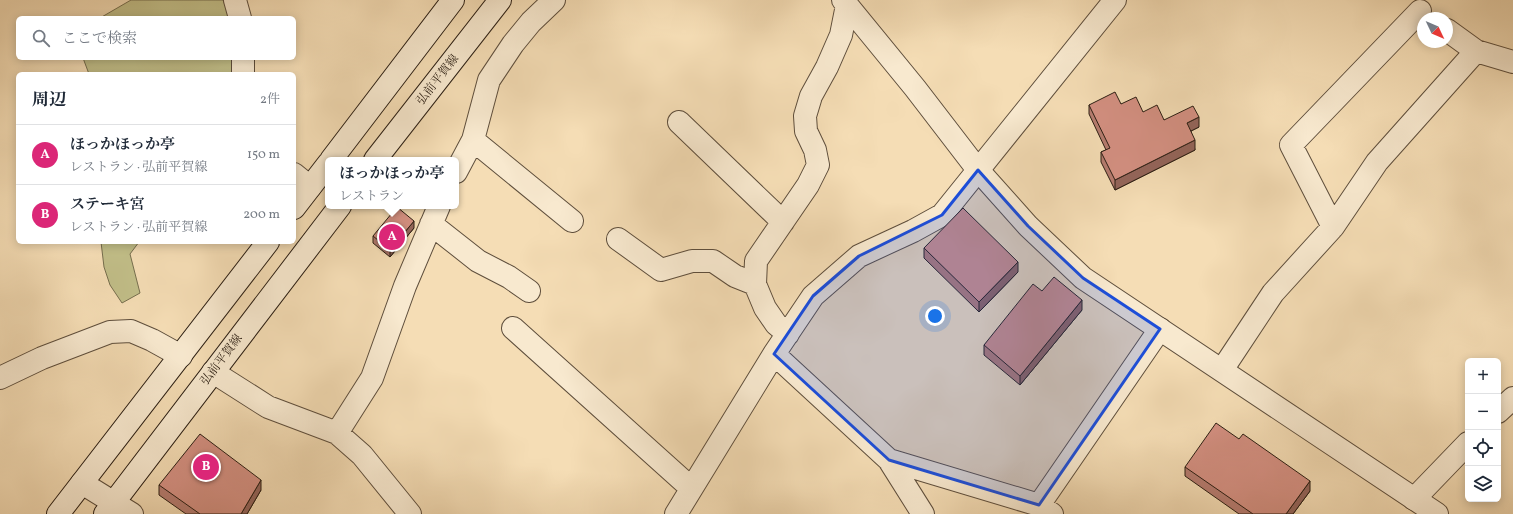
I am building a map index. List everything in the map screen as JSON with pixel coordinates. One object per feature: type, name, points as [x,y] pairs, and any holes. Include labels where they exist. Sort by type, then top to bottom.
[{"type":"street","points":[[234,0],[239,16]]},
{"type":"street","points":[[333,157],[453,0]]},
{"type":"street","name":"弘前平賀線","points":[[377,157],[500,0]]},
{"type":"street","points":[[459,167],[474,140],[489,80],[496,68],[531,22],[554,0]]},
{"type":"street","points":[[676,514],[774,354],[813,296],[859,256],[913,231],[942,214],[1115,0]]},
{"type":"street","points":[[845,2],[915,88],[978,170],[1028,226],[1083,278],[1437,514]]},
{"type":"street","points":[[788,334],[776,324],[765,308],[755,284],[756,261],[808,185],[818,165],[816,150],[806,131],[805,116],[811,96],[827,67],[841,35],[845,2]]},
{"type":"street","points":[[1333,227],[1291,145],[1422,10]]},
{"type":"street","points":[[1453,34],[1476,51],[1513,62]]},
{"type":"street","points":[[1222,370],[1273,293],[1333,227],[1377,162],[1476,51]]},
{"type":"street","points":[[243,60],[243,72]]},
{"type":"street","points":[[678,122],[783,222]]},
{"type":"street","points":[[474,140],[572,221]]},
{"type":"street","points":[[296,201],[302,180],[325,166]]},
{"type":"street","name":"弘前平賀線","points":[[109,508],[338,209]]},
{"type":"street","points":[[337,433],[372,378],[404,286],[435,215],[478,261],[509,277],[529,291]]},
{"type":"street","points":[[618,239],[661,270],[692,261],[713,261],[736,276],[755,284]]},
{"type":"street","points":[[58,514],[266,244]]},
{"type":"street","points":[[513,328],[692,488]]},
{"type":"street","points":[[889,460],[1046,509],[1160,329]]},
{"type":"street","points":[[0,378],[42,358],[110,332],[131,331],[152,340],[181,356]]},
{"type":"street","points":[[774,354],[889,460],[923,514]]},
{"type":"street","points":[[213,372],[268,407],[337,433],[362,455],[410,514]]},
{"type":"street","points":[[1501,409],[1513,398]]},
{"type":"street","points":[[1414,499],[1465,446]]},
{"type":"street","points":[[82,483],[109,508],[132,514]]},
{"type":"highlighted area","points":[[978,170],[1028,226],[1083,278],[1160,329],[1039,505],[889,460],[774,354],[813,296],[859,256],[942,215]]},
{"type":"shaded area","points":[[131,0],[223,0],[229,16],[103,16]]},
{"type":"shaded area","points":[[84,60],[234,60],[235,72],[88,72]]},
{"type":"shaded area","points":[[101,244],[138,244],[130,254],[140,293],[122,303],[110,285],[104,267]]},
{"type":"building","points":[[1115,92],[1121,104],[1136,97],[1143,112],[1157,105],[1164,120],[1193,106],[1199,117],[1187,123],[1195,140],[1115,180],[1101,152],[1110,148],[1089,105]]},
{"type":"building","points":[[963,208],[1018,262],[979,302],[924,248]]},
{"type":"building","points":[[395,209],[399,209],[414,221],[390,250],[373,236]]},
{"type":"building","points":[[1054,277],[1082,300],[1020,376],[984,345],[1033,284],[1042,291]]},
{"type":"building","points":[[1216,423],[1239,439],[1243,434],[1310,481],[1286,514],[1253,514],[1185,467]]},
{"type":"building","points":[[200,434],[261,480],[241,514],[200,514],[159,485]]},
{"type":"place","name":"ほっかほっか亭","points":[[392,237]]},
{"type":"place","name":"ステーキ宮","points":[[206,467]]}]
